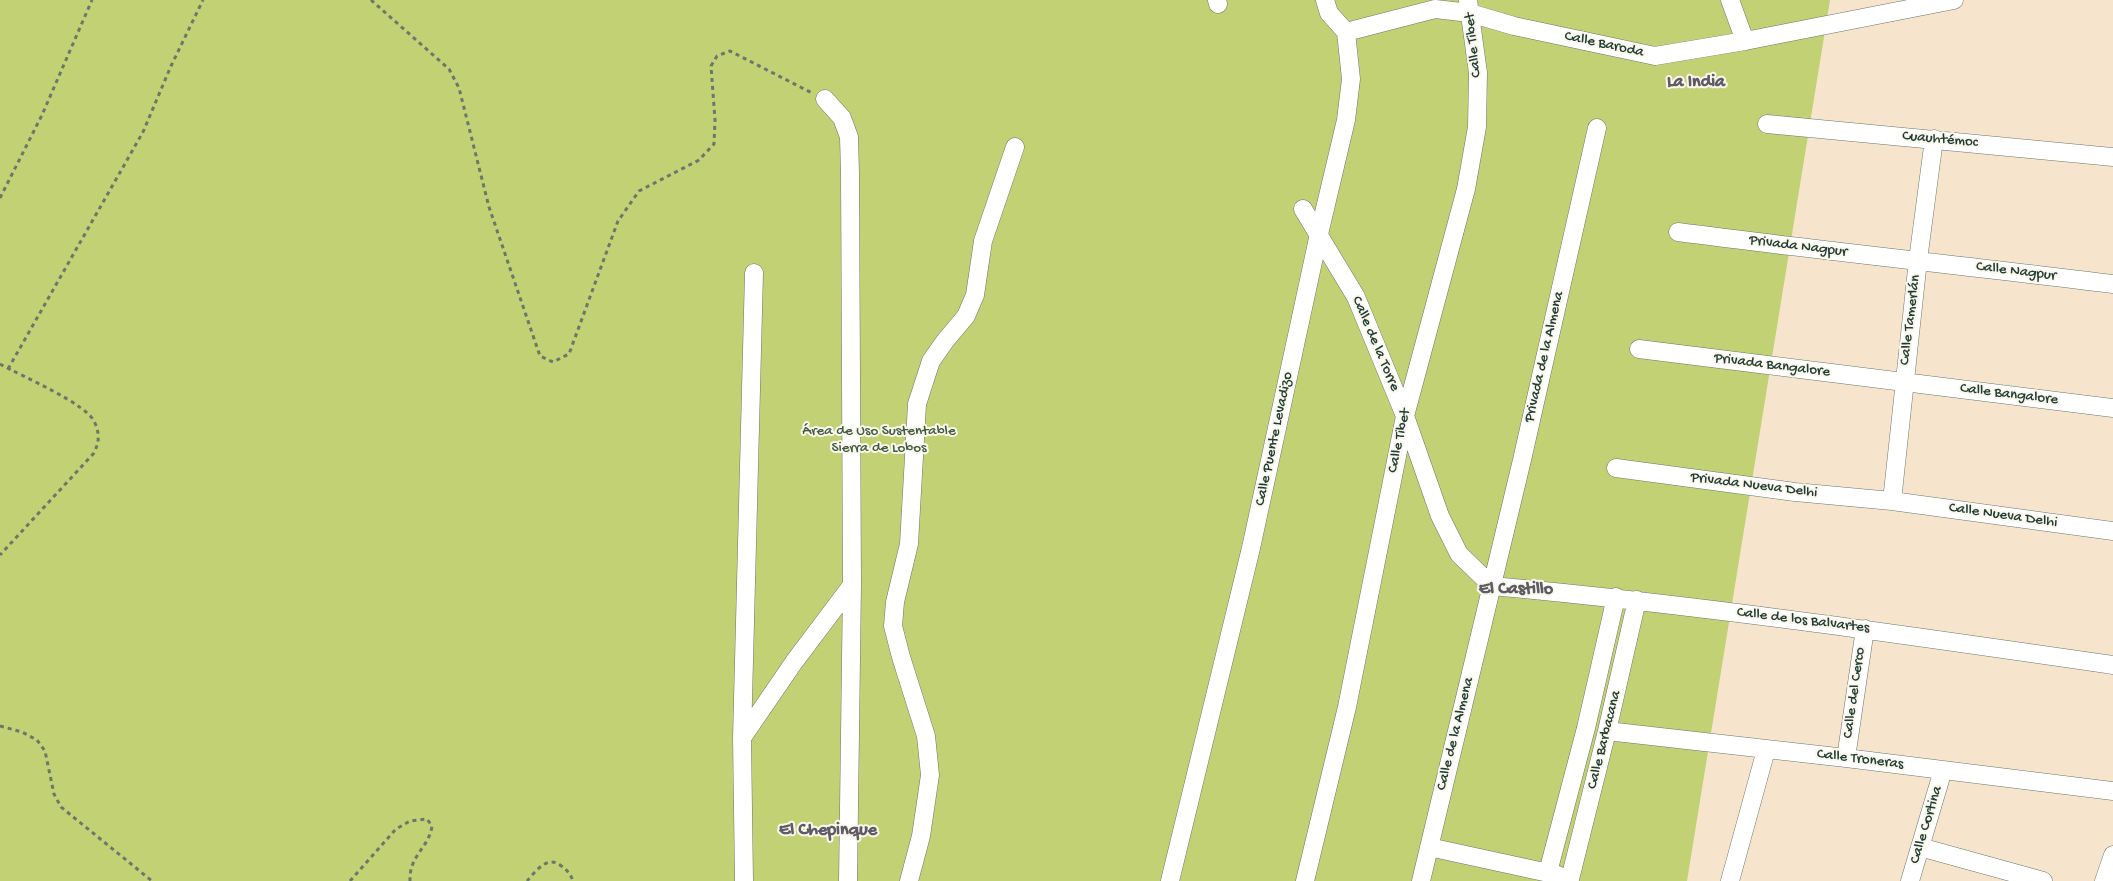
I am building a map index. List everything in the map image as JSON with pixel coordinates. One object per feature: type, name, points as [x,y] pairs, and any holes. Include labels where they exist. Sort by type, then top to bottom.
[{"type":"street","points":[[1325,0],[1329,13],[1346,32]]},
{"type":"street","points":[[1730,0],[1745,42]]},
{"type":"street","name":"Calle Baroda","points":[[1346,32],[1435,9],[1469,6],[1514,26],[1655,56],[1745,42],[1954,0]]},
{"type":"street","name":"Calle Tibet","points":[[1305,881],[1347,707],[1405,416],[1466,189],[1478,127],[1478,73],[1469,6]]},
{"type":"street","name":"Calle Puente Levadizo","points":[[1170,881],[1251,548],[1319,234],[1346,120],[1351,79],[1346,32]]},
{"type":"street","points":[[825,99],[842,118],[849,137],[852,585],[848,881]]},
{"type":"street","name":"Cuauhtémoc","points":[[1767,124],[2113,157]]},
{"type":"street","name":"Privada de la Almena","points":[[1492,586],[1598,128]]},
{"type":"street","name":"Calle Tamerlán","points":[[1892,501],[1918,260],[1934,140]]},
{"type":"street","points":[[909,881],[921,836],[930,775],[926,736],[900,657],[893,626],[895,602],[909,544],[917,404],[931,361],[966,316],[975,296],[983,241],[1015,147]]},
{"type":"street","name":"Calle de la Torre","points":[[1303,209],[1356,297],[1405,416],[1440,516],[1459,554],[1492,586]]},
{"type":"street","name":"Privada Nagpur","points":[[1678,232],[1796,248],[1918,260]]},
{"type":"street","name":"Calle Nagpur","points":[[1918,260],[2113,284]]},
{"type":"street","points":[[744,881],[742,738],[754,273]]},
{"type":"street","name":"Privada Bangalore","points":[[1639,349],[1904,383]]},
{"type":"street","name":"Calle Bangalore","points":[[1904,383],[2113,408]]},
{"type":"street","name":"Privada Nueva Delhi","points":[[1616,468],[1795,492],[1892,501]]},
{"type":"street","name":"Calle Nueva Delhi","points":[[1892,501],[2113,531]]},
{"type":"street","points":[[742,738],[852,585]]},
{"type":"street","name":"Calle de los Balvartes","points":[[1492,586],[1616,597],[1865,629],[2113,665]]},
{"type":"street","name":"Calle de la Almena","points":[[1421,881],[1492,586]]},
{"type":"street","name":"Calle Barbacana","points":[[1548,872],[1586,728],[1616,597]]},
{"type":"street","name":"Calle Barbacana","points":[[1573,880],[1637,600]]},
{"type":"street","name":"Calle del Cerco","points":[[1846,758],[1865,629]]},
{"type":"street","name":"Calle Troneras","points":[[1608,730],[2113,791]]},
{"type":"street","points":[[1730,881],[1766,750]]},
{"type":"street","name":"Calle Cortina","points":[[1910,881],[1943,770]]},
{"type":"street","points":[[1429,847],[1548,872],[1573,880]]},
{"type":"street","points":[[1920,847],[2043,881]]},
{"type":"street","points":[[2104,881],[2113,855]]},
{"type":"path","points":[[0,198],[42,115],[92,0]]},
{"type":"path","points":[[8,369],[143,132],[171,66],[203,0]]},
{"type":"path","points":[[371,0],[448,69],[459,88],[489,207],[540,356],[553,362],[569,354],[618,221],[639,192],[699,160],[714,144],[716,120],[711,66],[718,56],[730,51],[825,99]]},
{"type":"path","points":[[0,364],[83,408],[95,422],[100,440],[94,453],[0,555]]},
{"type":"path","points":[[0,726],[22,732],[37,740],[45,751],[54,794],[61,807],[152,881]]},
{"type":"path","points":[[350,881],[396,829],[410,821],[427,819],[432,826],[431,833],[410,866],[410,881]]},
{"type":"path","points":[[527,881],[540,867],[548,862],[556,862],[570,872],[573,881]]},
{"type":"green space","name":"Área de Uso Sustentable Sierra de Lobos","points":[[0,0],[1830,0],[1687,881],[0,881]]},
{"type":"district","name":"La India","points":[[1696,83]]},
{"type":"district","name":"El Castillo","points":[[1516,590]]},
{"type":"district","name":"El Chepinque","points":[[828,831]]}]
